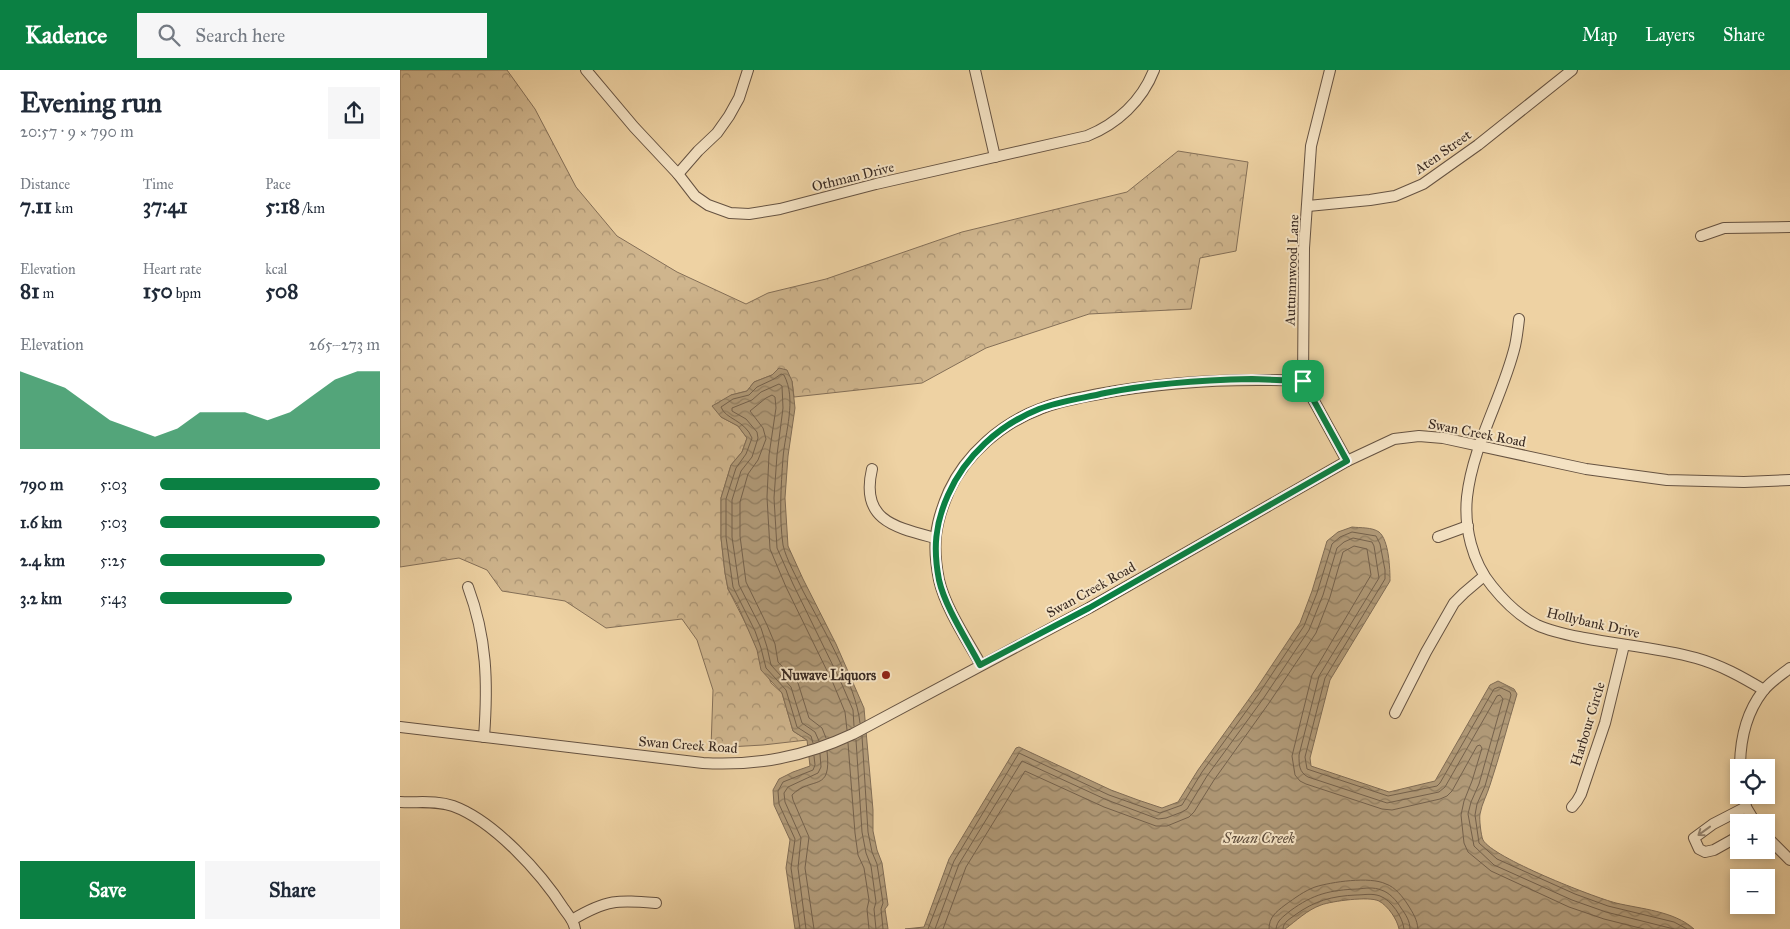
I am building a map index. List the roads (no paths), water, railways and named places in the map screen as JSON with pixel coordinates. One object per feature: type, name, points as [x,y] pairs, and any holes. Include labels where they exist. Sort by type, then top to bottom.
[{"type":"street","name":"Othman Drive","points":[[586,70],[634,127],[678,174],[695,196],[708,205],[730,213],[748,214],[780,209],[876,184],[1070,141],[1096,132],[1110,124],[1134,104],[1144,92],[1154,70]]},
{"type":"street","points":[[678,174],[717,133],[739,98],[748,70]]},
{"type":"street","points":[[975,70],[995,157]]},
{"type":"street","name":"Autumnwood Lane","points":[[1330,70],[1311,146],[1304,248],[1303,381],[1347,461]]},
{"type":"street","name":"Aten Street","points":[[1308,206],[1395,196],[1423,184],[1478,145],[1572,70]]},
{"type":"street","points":[[1700,236],[1724,228],[1790,226]]},
{"type":"street","name":"Hollybank Drive","points":[[1519,319],[1515,345],[1480,446],[1468,492],[1468,526],[1475,558],[1484,576],[1514,610],[1538,626],[1566,634],[1709,662],[1742,677],[1764,690]]},
{"type":"street","points":[[980,665],[952,612],[940,581],[935,538],[939,516],[958,475],[989,440],[1003,429],[1040,408],[1113,392],[1176,382],[1252,379],[1303,381]]},
{"type":"street","name":"Swan Creek Road","points":[[400,727],[703,764],[730,765],[803,754],[834,743],[869,726],[1096,604],[1347,461],[1394,438],[1408,436],[1443,438],[1586,469],[1667,480],[1744,482],[1790,480]]},
{"type":"street","points":[[872,469],[869,493],[875,510],[896,527],[935,538]]},
{"type":"street","points":[[1438,537],[1468,526]]},
{"type":"street","points":[[1395,714],[1426,652],[1454,603],[1484,576]]},
{"type":"street","points":[[468,587],[476,608],[483,639],[486,665],[487,698],[484,737]]},
{"type":"street","name":"Harbour Circle","points":[[1572,807],[1581,794],[1605,723],[1624,645]]},
{"type":"street","points":[[1740,759],[1745,727],[1753,707],[1764,690],[1790,668]]},
{"type":"street","points":[[400,802],[441,803],[470,813],[504,841],[540,877],[574,925],[604,904],[620,901],[656,903]]},
{"type":"street","points":[[1746,804],[1750,814]]},
{"type":"street","points":[[1732,814],[1746,807]]},
{"type":"street","points":[[1730,815],[1713,824],[1694,838],[1699,849],[1705,852],[1714,850],[1730,841]]},
{"type":"street","points":[[1775,845],[1790,860]]},
{"type":"water","points":[[779,368],[787,370],[792,381],[795,408],[788,456],[785,498],[788,546],[836,644],[864,708],[873,810],[873,831],[882,863],[888,905],[885,909],[888,929],[795,929],[786,868],[790,840],[774,805],[773,790],[779,779],[810,766],[807,740],[793,731],[782,693],[761,670],[757,650],[738,606],[728,589],[721,538],[721,498],[731,465],[742,452],[747,438],[738,426],[721,417],[712,406],[731,395],[747,391],[754,382],[772,375]]},
{"type":"water","name":"Swan Creek","points":[[1352,527],[1373,529],[1382,536],[1388,555],[1390,581],[1330,680],[1310,758],[1311,766],[1389,792],[1435,781],[1490,685],[1498,681],[1514,689],[1517,694],[1494,774],[1481,810],[1480,823],[1483,840],[1505,857],[1566,885],[1616,903],[1667,914],[1694,929],[1399,929],[1394,917],[1386,906],[1379,901],[1359,899],[1326,903],[1316,907],[1285,929],[905,929],[924,927],[949,859],[1016,748],[1019,747],[1111,790],[1162,808],[1178,802],[1300,623],[1327,541],[1338,532]]},
{"type":"place","name":"Nuwave Liquors","points":[[886,675]]}]
